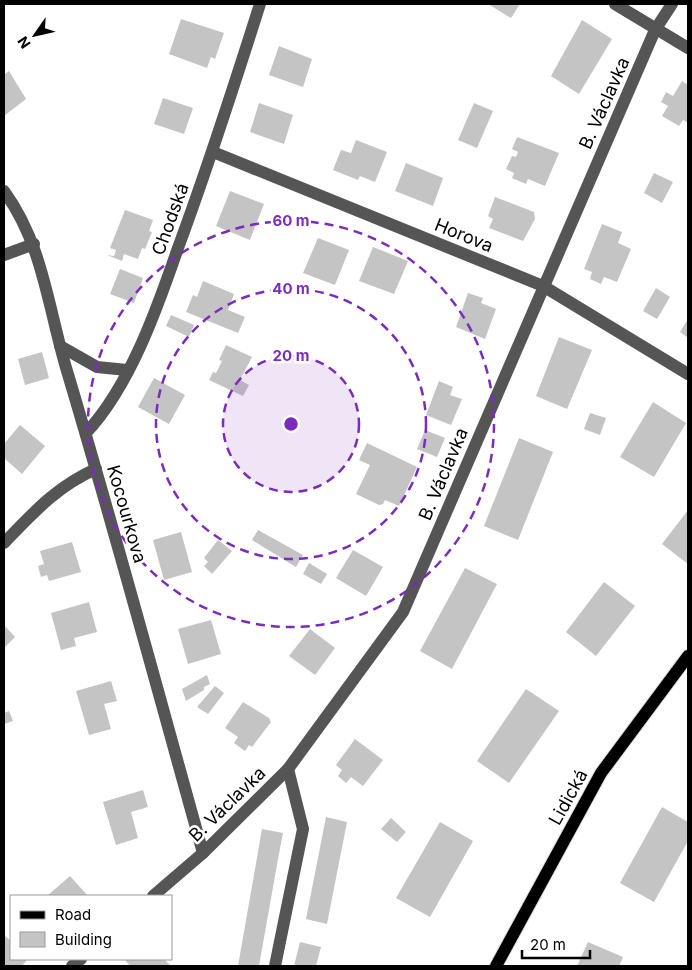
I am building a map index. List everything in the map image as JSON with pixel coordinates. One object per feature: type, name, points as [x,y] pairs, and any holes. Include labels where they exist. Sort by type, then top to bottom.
[{"type":"main road","name":"Lidická","points":[[496,966],[601,773],[688,656]]},
{"type":"street","name":"Chodská","points":[[86,433],[101,417],[151,323],[213,152],[260,4]]},
{"type":"street","points":[[615,4],[655,30],[688,48]]},
{"type":"street","name":"B. Václavka","points":[[154,895],[202,853],[288,769],[403,612],[655,30],[672,4]]},
{"type":"street","name":"Horova","points":[[213,152],[543,286],[688,374]]},
{"type":"street","name":"Kocourkova","points":[[4,191],[20,213],[34,244],[60,346],[86,433],[202,853]]},
{"type":"street","points":[[4,255],[34,244]]},
{"type":"street","points":[[60,346],[97,367],[127,370]]},
{"type":"street","points":[[4,543],[54,493],[74,478],[96,469]]},
{"type":"street","points":[[275,966],[303,829],[288,769]]},
{"type":"building","points":[[488,4],[520,4],[511,18]]},
{"type":"building","points":[[181,19],[224,33],[215,59],[211,57],[207,68],[169,54]]},
{"type":"building","points":[[582,20],[612,39],[579,94],[551,76]]},
{"type":"building","points":[[279,46],[312,59],[303,87],[269,75]]},
{"type":"building","points":[[9,71],[26,99],[4,116],[4,72],[5,74]]},
{"type":"building","points":[[682,81],[688,85],[688,123],[683,120],[679,126],[662,116],[668,106],[661,102],[666,92],[673,96]]},
{"type":"building","points":[[163,98],[193,108],[184,134],[154,124]]},
{"type":"building","points":[[259,103],[293,115],[284,144],[250,132]]},
{"type":"building","points":[[474,103],[493,111],[477,148],[458,140]]},
{"type":"building","points":[[517,137],[559,153],[545,186],[528,179],[526,184],[512,178],[514,173],[506,169],[512,156],[516,157],[518,152],[512,149]]},
{"type":"building","points":[[356,140],[387,152],[375,182],[360,176],[358,180],[333,170],[341,150],[351,153]]},
{"type":"building","points":[[406,163],[443,178],[433,206],[395,191]]},
{"type":"building","points":[[654,173],[673,182],[662,203],[644,193]]},
{"type":"building","points":[[230,191],[264,204],[250,240],[216,226]]},
{"type":"building","points":[[495,197],[534,212],[535,219],[523,241],[489,228],[493,219],[488,216]]},
{"type":"building","points":[[125,210],[153,220],[149,231],[152,232],[145,249],[142,248],[138,259],[124,254],[122,261],[107,255],[114,256],[116,250],[110,248]]},
{"type":"building","points":[[602,224],[622,232],[618,243],[631,249],[617,282],[604,277],[601,284],[590,279],[592,272],[584,269]]},
{"type":"building","points":[[318,238],[349,250],[335,285],[303,273]]},
{"type":"building","points":[[373,247],[408,261],[394,294],[359,281]]},
{"type":"building","points":[[120,269],[143,278],[134,303],[110,294]]},
{"type":"building","points":[[203,281],[234,294],[228,310],[245,317],[238,333],[186,312],[193,295],[197,297]]},
{"type":"building","points":[[656,288],[670,297],[657,319],[643,311]]},
{"type":"building","points":[[468,293],[483,298],[481,303],[496,309],[485,339],[456,327]]},
{"type":"building","points":[[171,315],[194,325],[189,337],[166,326]]},
{"type":"building","points":[[688,319],[688,338],[680,332]]},
{"type":"building","points":[[559,337],[592,350],[567,409],[536,396]]},
{"type":"building","points":[[226,345],[252,357],[240,380],[249,385],[243,396],[209,380],[213,372],[216,373],[222,361],[219,360]]},
{"type":"building","points":[[42,352],[49,378],[25,385],[18,359]]},
{"type":"building","points":[[154,378],[185,395],[169,424],[138,407]]},
{"type":"building","points":[[439,381],[453,387],[450,395],[462,399],[451,425],[426,415]]},
{"type":"building","points":[[653,402],[686,423],[654,477],[620,457]]},
{"type":"building","points":[[590,413],[606,418],[600,435],[584,429]]},
{"type":"building","points":[[20,425],[45,446],[22,474],[4,458],[4,444]]},
{"type":"building","points":[[425,430],[445,438],[437,457],[417,449]]},
{"type":"building","points":[[519,438],[553,452],[518,540],[484,526]]},
{"type":"building","points":[[367,443],[417,467],[399,506],[385,500],[383,504],[379,505],[356,494],[370,465],[359,460]]},
{"type":"building","points":[[688,510],[688,564],[662,544]]},
{"type":"building","points":[[258,530],[303,555],[296,567],[252,540]]},
{"type":"building","points":[[181,532],[192,572],[164,580],[153,540]]},
{"type":"building","points":[[218,540],[232,551],[212,574],[204,566],[208,562],[204,558]]},
{"type":"building","points":[[72,542],[81,572],[49,581],[47,575],[41,577],[38,566],[44,564],[40,551]]},
{"type":"building","points":[[353,550],[383,567],[366,596],[336,578]]},
{"type":"building","points":[[309,563],[327,574],[321,584],[303,574]]},
{"type":"building","points":[[465,568],[497,584],[452,669],[420,651]]},
{"type":"building","points":[[604,582],[635,606],[596,656],[566,632]]},
{"type":"building","points":[[89,602],[97,632],[74,638],[76,646],[61,650],[51,613]]},
{"type":"building","points":[[211,620],[221,654],[188,664],[178,629]]},
{"type":"building","points":[[4,625],[15,637],[4,648]]},
{"type":"building","points":[[310,629],[335,648],[315,675],[289,656]]},
{"type":"building","points":[[207,675],[210,684],[186,701],[182,689]]},
{"type":"building","points":[[111,681],[117,701],[104,704],[111,729],[89,735],[76,691]]},
{"type":"building","points":[[215,686],[224,693],[208,714],[197,707]]},
{"type":"building","points":[[526,689],[559,711],[509,783],[477,761]]},
{"type":"building","points":[[243,702],[269,718],[271,722],[252,747],[249,745],[245,751],[234,743],[238,737],[225,728]]},
{"type":"building","points":[[9,711],[13,721],[4,724],[4,713]]},
{"type":"building","points":[[355,739],[383,760],[363,786],[351,777],[346,783],[338,776],[342,770],[336,765]]},
{"type":"building","points":[[143,790],[148,807],[131,812],[138,838],[116,845],[103,802]]},
{"type":"building","points":[[662,807],[688,822],[688,841],[654,902],[620,883]]},
{"type":"building","points":[[326,817],[347,822],[327,924],[306,919]]},
{"type":"building","points":[[391,818],[406,832],[397,842],[381,829]]},
{"type":"building","points":[[440,822],[473,841],[430,917],[396,898]]},
{"type":"building","points":[[262,829],[283,833],[259,966],[238,966]]},
{"type":"building","points":[[70,876],[87,895],[48,895]]},
{"type":"building","points":[[5,936],[10,940],[10,960],[27,960],[22,966],[4,966]]},
{"type":"building","points":[[300,942],[321,947],[316,966],[294,966]]},
{"type":"building","points":[[588,942],[623,957],[619,966],[577,966]]},
{"type":"building","points":[[125,960],[165,960],[171,966],[130,966]]}]
